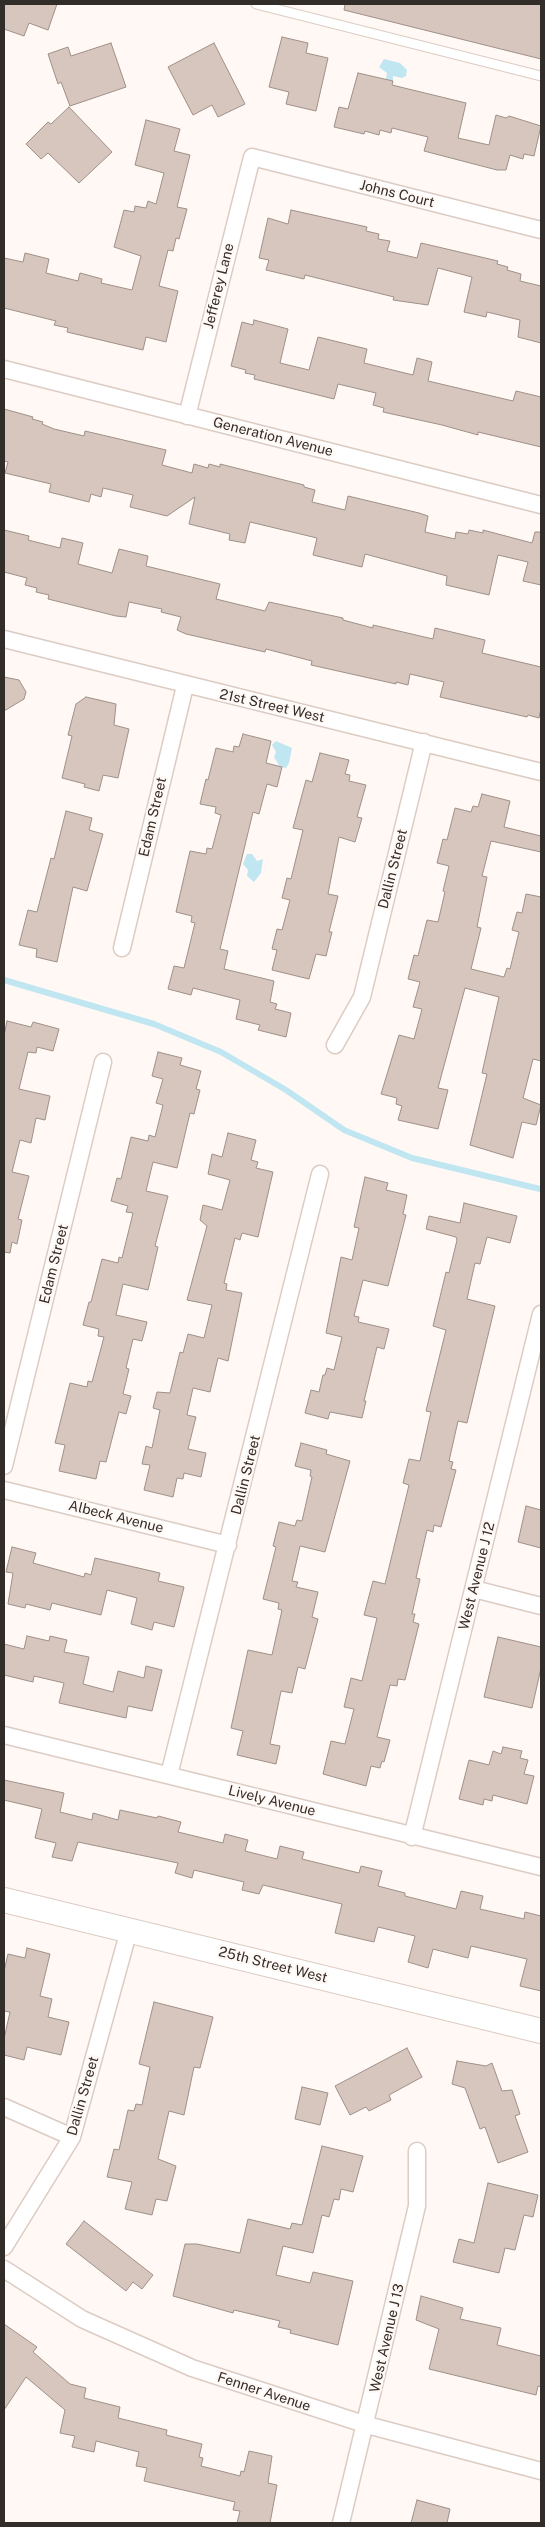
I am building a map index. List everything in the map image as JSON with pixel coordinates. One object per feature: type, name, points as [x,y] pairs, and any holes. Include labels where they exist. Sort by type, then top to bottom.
[{"type":"street","name":"Johns Court","points":[[252,157],[541,230]]},
{"type":"street","name":"Jefferey Lane","points":[[187,416],[252,157]]},
{"type":"street","name":"Generation Avenue","points":[[4,369],[541,505]]},
{"type":"street","name":"21st Street West","points":[[4,639],[185,686],[424,742],[541,772]]},
{"type":"street","name":"Edam Street","points":[[122,948],[185,686]]},
{"type":"street","name":"Dallin Street","points":[[335,1045],[362,997],[424,742]]},
{"type":"street","name":"Edam Street","points":[[4,1466],[104,1062]]},
{"type":"street","name":"Dallin Street","points":[[169,1775],[320,1174]]},
{"type":"street","name":"West Avenue J 12","points":[[412,1837],[538,1344],[541,1314]]},
{"type":"street","name":"Albeck Avenue","points":[[4,1490],[228,1545]]},
{"type":"street","points":[[474,1589],[541,1606]]},
{"type":"street","name":"Lively Avenue","points":[[4,1735],[412,1837],[541,1867]]},
{"type":"street","name":"25th Street West","points":[[4,1900],[541,2031]]},
{"type":"street","name":"Dallin Street","points":[[4,2247],[72,2137],[129,1930]]},
{"type":"street","points":[[4,2107],[72,2137]]},
{"type":"street","name":"West Avenue J 13","points":[[342,2523],[367,2425],[417,2206],[417,2151]]},
{"type":"street","name":"Fenner Avenue","points":[[4,2269],[82,2319],[192,2368],[367,2425],[541,2470]]},
{"type":"lane","points":[[256,4],[541,76]]},
{"type":"water","points":[[384,59],[400,63],[407,70],[406,76],[402,78],[393,76],[393,81],[386,79],[387,73],[379,67]]},
{"type":"water","points":[[276,741],[292,748],[286,768],[280,767],[274,757],[276,752],[272,745]]},
{"type":"water","points":[[247,854],[252,854],[257,861],[263,859],[261,873],[254,882],[247,876],[248,870],[243,864]]},
{"type":"building","points":[[4,4],[57,4],[48,30],[29,23],[24,36],[4,29]]},
{"type":"building","points":[[345,4],[541,4],[541,59],[344,10]]},
{"type":"building","points":[[282,37],[308,43],[306,53],[328,58],[316,111],[286,104],[289,92],[269,87]]},
{"type":"building","points":[[111,43],[126,87],[70,106],[61,82],[58,84],[48,54],[68,47],[71,56]]},
{"type":"building","points":[[214,43],[245,104],[218,117],[212,105],[193,115],[168,67]]},
{"type":"building","points":[[358,73],[393,81],[392,85],[466,103],[458,138],[489,145],[496,115],[506,118],[509,116],[541,126],[534,156],[524,154],[523,159],[510,155],[506,170],[497,170],[424,151],[428,137],[392,128],[391,133],[380,130],[379,135],[365,131],[364,134],[334,127],[339,107],[348,109]]},
{"type":"building","points":[[69,107],[112,152],[79,183],[48,153],[41,159],[26,144],[48,122],[51,124]]},
{"type":"building","points":[[146,120],[180,129],[174,151],[190,155],[177,207],[187,209],[179,239],[176,238],[173,251],[168,250],[159,286],[178,291],[166,342],[146,337],[143,350],[67,332],[68,328],[54,325],[56,321],[4,308],[4,258],[23,262],[25,253],[49,259],[46,273],[78,281],[80,273],[102,279],[101,283],[132,290],[141,256],[114,247],[124,210],[134,212],[135,206],[146,208],[148,201],[156,204],[164,173],[135,165]]},
{"type":"building","points":[[291,210],[367,227],[366,231],[379,234],[378,239],[390,241],[387,251],[417,258],[421,243],[498,261],[497,264],[508,267],[507,270],[521,274],[520,281],[541,286],[541,343],[518,337],[520,320],[487,312],[486,317],[464,312],[472,277],[438,268],[428,305],[393,300],[394,297],[305,275],[304,279],[266,270],[269,260],[259,258],[268,218],[288,224]]},
{"type":"building","points":[[254,320],[288,329],[280,363],[309,370],[318,337],[367,349],[364,363],[413,375],[417,358],[432,362],[428,381],[513,401],[516,391],[541,397],[541,447],[478,432],[478,435],[383,412],[384,408],[373,405],[376,393],[338,384],[334,399],[254,379],[255,375],[245,373],[246,370],[231,366],[242,322],[253,325]]},
{"type":"building","points":[[4,409],[33,417],[32,419],[43,422],[42,424],[54,429],[84,436],[85,431],[166,450],[162,465],[192,473],[194,464],[208,468],[209,464],[220,467],[220,464],[304,485],[304,487],[315,490],[312,502],[345,510],[348,496],[419,513],[428,516],[425,532],[455,539],[456,532],[468,534],[469,530],[483,533],[483,530],[532,543],[535,532],[541,532],[541,585],[523,581],[528,562],[498,555],[489,595],[446,585],[447,576],[365,554],[362,567],[313,555],[317,538],[250,522],[245,543],[229,540],[230,534],[189,524],[195,497],[167,516],[130,507],[133,495],[103,488],[101,497],[91,494],[89,502],[49,492],[51,484],[5,473],[8,462],[4,461]]},
{"type":"building","points":[[4,530],[29,536],[28,540],[60,548],[62,538],[83,543],[78,564],[112,573],[119,549],[148,556],[146,566],[220,584],[216,599],[265,611],[269,602],[343,618],[343,620],[373,628],[373,625],[433,639],[435,628],[485,640],[482,653],[541,667],[541,708],[539,718],[528,715],[527,717],[440,697],[444,682],[410,674],[408,685],[396,682],[396,684],[311,665],[312,661],[266,649],[265,652],[186,634],[177,630],[181,617],[161,612],[162,609],[129,602],[126,617],[48,599],[49,595],[36,592],[37,588],[25,585],[27,578],[4,572]]},
{"type":"building","points":[[4,677],[19,680],[26,692],[24,699],[4,711]]},
{"type":"building","points":[[86,697],[116,704],[114,725],[129,729],[118,778],[103,775],[99,791],[84,787],[85,784],[62,778],[72,736],[68,735],[76,704]]},
{"type":"building","points":[[243,734],[271,741],[266,763],[282,767],[277,787],[267,784],[259,814],[253,812],[220,949],[228,951],[224,969],[274,981],[270,1002],[277,1004],[275,1009],[291,1013],[286,1037],[258,1030],[260,1025],[236,1019],[240,1000],[193,988],[191,995],[168,989],[174,966],[184,968],[195,923],[191,922],[192,916],[176,912],[190,851],[206,854],[207,848],[212,849],[221,815],[215,813],[216,807],[200,804],[206,779],[208,780],[216,748],[233,752],[234,746],[239,747]]},
{"type":"building","points":[[320,753],[349,760],[345,774],[350,775],[349,781],[366,785],[357,817],[362,818],[355,842],[339,837],[328,894],[338,896],[329,932],[332,932],[326,956],[316,954],[309,979],[272,970],[277,950],[272,949],[277,929],[282,930],[290,900],[282,898],[287,878],[291,879],[303,830],[293,828],[306,780],[312,782]]},
{"type":"building","points":[[482,794],[510,801],[504,827],[541,836],[541,852],[491,841],[482,876],[487,877],[477,927],[481,928],[471,969],[504,977],[507,968],[510,969],[519,932],[512,930],[517,912],[522,913],[526,894],[541,897],[541,1061],[533,1059],[523,1098],[541,1105],[536,1125],[522,1122],[513,1158],[470,1145],[487,1074],[482,1073],[499,997],[465,988],[438,1088],[448,1090],[438,1129],[398,1120],[402,1106],[396,1104],[397,1098],[381,1094],[399,1035],[414,1039],[422,1009],[413,1007],[420,982],[408,979],[414,955],[418,956],[427,920],[438,922],[449,866],[437,863],[443,839],[447,840],[455,808],[471,812],[473,806],[478,807]]},
{"type":"building","points":[[66,811],[92,818],[89,830],[103,834],[87,891],[73,887],[57,962],[36,957],[37,949],[19,945],[28,910],[37,912],[51,858],[54,859]]},
{"type":"building","points":[[7,1021],[31,1027],[33,1022],[59,1029],[53,1051],[37,1047],[36,1053],[28,1052],[19,1089],[50,1096],[45,1120],[36,1118],[31,1143],[20,1140],[12,1172],[29,1176],[18,1219],[22,1220],[17,1244],[12,1242],[10,1253],[4,1252],[4,1036]]},
{"type":"building","points":[[158,1052],[182,1058],[180,1065],[201,1071],[196,1089],[200,1090],[194,1114],[190,1113],[177,1168],[153,1162],[146,1191],[168,1196],[155,1246],[158,1247],[148,1290],[123,1284],[116,1315],[147,1322],[142,1341],[133,1339],[126,1368],[129,1369],[123,1394],[131,1396],[126,1414],[119,1412],[106,1462],[100,1461],[96,1479],[59,1471],[65,1445],[55,1443],[70,1383],[87,1387],[88,1381],[92,1382],[104,1337],[98,1336],[99,1329],[83,1325],[102,1259],[118,1263],[119,1257],[122,1258],[133,1213],[126,1212],[128,1206],[111,1201],[117,1178],[121,1179],[131,1137],[148,1141],[149,1135],[155,1137],[163,1105],[156,1103],[163,1079],[152,1076]]},
{"type":"building","points":[[228,1133],[256,1140],[251,1160],[258,1162],[256,1168],[273,1172],[258,1237],[242,1233],[240,1240],[235,1238],[224,1283],[227,1284],[226,1290],[242,1293],[228,1361],[218,1358],[210,1392],[193,1388],[187,1415],[196,1417],[188,1449],[206,1453],[201,1477],[184,1473],[183,1479],[177,1478],[173,1497],[144,1490],[150,1465],[142,1464],[146,1446],[152,1448],[160,1410],[153,1408],[157,1392],[170,1393],[180,1352],[183,1353],[188,1334],[204,1338],[212,1305],[187,1300],[207,1226],[200,1220],[203,1205],[222,1210],[230,1180],[208,1174],[212,1154],[222,1157]]},
{"type":"building","points":[[365,1177],[388,1183],[386,1190],[407,1195],[403,1214],[406,1215],[388,1286],[363,1280],[354,1316],[359,1317],[358,1322],[389,1329],[384,1349],[377,1347],[364,1401],[366,1401],[362,1418],[330,1412],[328,1419],[305,1413],[311,1390],[319,1392],[323,1375],[325,1375],[327,1368],[334,1370],[342,1337],[326,1333],[341,1257],[352,1260],[359,1228],[354,1227]]},
{"type":"building","points":[[464,1203],[517,1216],[510,1243],[487,1237],[480,1264],[475,1263],[467,1299],[495,1306],[467,1423],[458,1421],[449,1461],[453,1462],[451,1469],[456,1470],[441,1527],[434,1525],[433,1532],[427,1530],[416,1578],[420,1579],[412,1614],[415,1614],[413,1622],[419,1624],[405,1680],[398,1679],[397,1686],[390,1685],[377,1737],[390,1740],[384,1762],[382,1761],[380,1768],[371,1766],[366,1786],[323,1774],[331,1741],[345,1744],[354,1709],[344,1707],[351,1678],[362,1681],[377,1618],[364,1615],[373,1581],[385,1584],[409,1485],[403,1483],[409,1459],[420,1461],[431,1412],[426,1411],[446,1330],[433,1326],[446,1272],[449,1273],[457,1240],[456,1237],[426,1229],[429,1216],[460,1223]]},
{"type":"building","points":[[301,1443],[327,1450],[326,1454],[350,1461],[325,1552],[300,1546],[292,1581],[298,1582],[296,1587],[318,1592],[312,1617],[318,1619],[305,1669],[298,1667],[292,1693],[281,1691],[270,1744],[280,1746],[276,1764],[237,1755],[243,1731],[231,1728],[248,1650],[272,1655],[282,1610],[278,1609],[279,1603],[263,1599],[276,1547],[273,1546],[279,1522],[295,1526],[297,1520],[302,1521],[312,1477],[310,1476],[311,1470],[295,1466]]},
{"type":"building","points":[[526,1506],[541,1510],[541,1548],[518,1542]]},
{"type":"building","points":[[12,1547],[36,1553],[33,1563],[84,1577],[85,1573],[91,1575],[95,1558],[160,1573],[158,1581],[184,1587],[174,1627],[154,1622],[152,1630],[131,1624],[137,1598],[107,1590],[101,1615],[52,1603],[50,1610],[26,1604],[25,1608],[8,1604],[13,1573],[6,1572]]},
{"type":"building","points":[[27,1636],[49,1641],[50,1636],[67,1640],[64,1652],[89,1657],[83,1684],[113,1692],[118,1671],[144,1678],[146,1666],[162,1670],[152,1711],[128,1706],[126,1718],[59,1703],[64,1683],[34,1676],[33,1682],[4,1675],[4,1644],[24,1649]]},
{"type":"building","points":[[498,1637],[541,1647],[541,1668],[532,1708],[484,1697]]},
{"type":"building","points":[[503,1747],[522,1751],[520,1758],[528,1760],[524,1774],[534,1776],[527,1804],[493,1795],[492,1801],[484,1799],[483,1805],[459,1799],[469,1760],[489,1765],[493,1751],[501,1754]]},
{"type":"building","points":[[4,1780],[64,1793],[60,1812],[92,1820],[93,1813],[118,1820],[120,1810],[157,1818],[158,1816],[181,1822],[178,1832],[223,1843],[225,1834],[248,1840],[245,1851],[277,1859],[280,1846],[304,1852],[302,1859],[359,1873],[361,1866],[382,1871],[378,1886],[405,1893],[405,1896],[456,1909],[461,1891],[483,1896],[480,1909],[524,1919],[525,1912],[541,1916],[541,1991],[520,1986],[527,1959],[471,1946],[468,1958],[433,1949],[428,1968],[408,1962],[415,1936],[378,1927],[374,1942],[335,1933],[342,1904],[263,1885],[259,1894],[242,1890],[244,1882],[194,1870],[192,1878],[175,1873],[178,1863],[78,1842],[72,1861],[52,1857],[56,1843],[35,1838],[42,1809],[4,1800]]},
{"type":"building","points":[[27,1948],[50,1954],[40,1996],[52,1999],[48,2017],[69,2022],[61,2055],[27,2047],[24,2060],[4,2055],[4,2039],[10,2012],[4,2011],[4,1971],[8,1954],[25,1958]]},
{"type":"building","points":[[154,2002],[213,2017],[200,2068],[194,2067],[184,2115],[169,2111],[158,2159],[176,2166],[167,2201],[156,2199],[152,2215],[125,2209],[132,2182],[107,2177],[114,2149],[119,2150],[128,2110],[134,2111],[136,2104],[142,2105],[150,2067],[139,2064]]},
{"type":"building","points":[[407,2048],[422,2077],[389,2095],[391,2100],[369,2111],[366,2107],[350,2115],[335,2086]]},
{"type":"building","points":[[457,2061],[486,2066],[492,2063],[502,2091],[512,2090],[520,2114],[515,2116],[528,2152],[498,2163],[485,2127],[480,2129],[465,2088],[452,2084]]},
{"type":"building","points":[[302,2087],[328,2093],[320,2125],[295,2119]]},
{"type":"building","points":[[322,2146],[363,2156],[353,2192],[341,2189],[339,2200],[334,2199],[329,2217],[322,2215],[313,2253],[283,2246],[276,2275],[310,2283],[313,2272],[353,2281],[338,2345],[290,2333],[291,2330],[278,2327],[280,2321],[234,2310],[233,2313],[173,2296],[185,2244],[197,2244],[240,2253],[248,2219],[290,2229],[292,2223],[302,2225]]},
{"type":"building","points":[[488,2183],[538,2195],[533,2217],[524,2215],[515,2250],[505,2248],[499,2273],[453,2262],[459,2239],[474,2243]]},
{"type":"building","points":[[84,2221],[153,2275],[142,2289],[133,2282],[126,2291],[66,2244]]},
{"type":"building","points":[[421,2296],[463,2308],[460,2319],[501,2328],[497,2345],[541,2356],[541,2387],[538,2386],[536,2395],[429,2369],[439,2329],[416,2320]]},
{"type":"building","points":[[4,2324],[37,2347],[33,2352],[70,2384],[86,2388],[84,2398],[120,2407],[118,2418],[167,2430],[166,2435],[202,2444],[199,2457],[203,2458],[201,2466],[240,2476],[241,2471],[244,2472],[249,2451],[272,2456],[268,2483],[277,2485],[270,2523],[237,2523],[240,2511],[233,2510],[235,2502],[144,2481],[147,2468],[136,2466],[139,2452],[96,2441],[94,2452],[72,2447],[75,2436],[60,2433],[65,2410],[26,2377],[4,2410]]},
{"type":"building","points":[[417,2500],[450,2509],[447,2523],[411,2523]]},
{"type":"waterway","points":[[4,980],[154,1024],[221,1052],[286,1090],[344,1130],[412,1158],[540,1189]]}]
